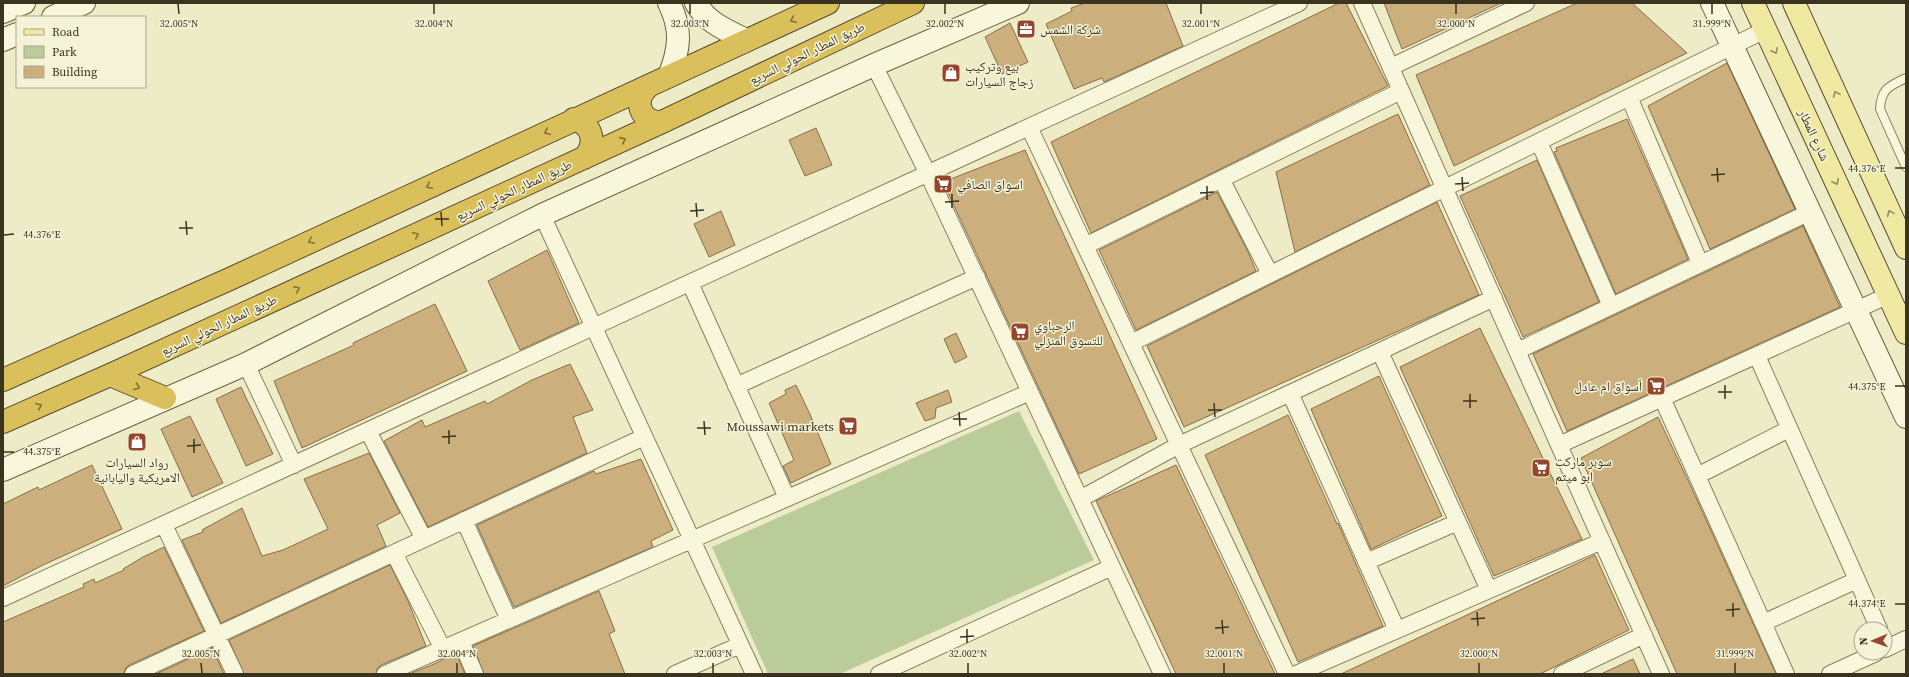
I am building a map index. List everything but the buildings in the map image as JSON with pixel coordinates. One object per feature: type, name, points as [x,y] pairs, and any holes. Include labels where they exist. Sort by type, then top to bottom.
[{"type":"highway","points":[[3,380],[232,278],[828,3]]},
{"type":"highway","name":"طريق المطار الحولي السريع","points":[[3,422],[110,375],[584,158],[913,3]]},
{"type":"highway","points":[[648,87],[640,96],[640,108],[646,118],[657,122],[662,122]]},
{"type":"highway","points":[[574,119],[585,124],[591,135],[591,148],[584,158]]},
{"type":"highway","points":[[110,375],[165,398]]},
{"type":"main road","name":"شارع المطار","points":[[1753,3],[1906,333]]},
{"type":"main road","points":[[1794,3],[1906,248]]},
{"type":"street","points":[[3,12],[24,3]]},
{"type":"street","points":[[55,16],[84,3]]},
{"type":"street","points":[[669,3],[678,30],[678,48],[669,76]]},
{"type":"street","points":[[3,470],[165,398],[246,364],[542,215],[874,65],[1018,3]]},
{"type":"street","points":[[3,598],[594,328],[1299,3]]},
{"type":"street","points":[[1362,3],[1661,674]]},
{"type":"street","points":[[1391,67],[1506,7],[1526,3]]},
{"type":"street","points":[[1712,3],[1906,417]]},
{"type":"street","points":[[678,30],[685,33],[692,32],[699,28],[702,20],[699,8]]},
{"type":"street","points":[[699,8],[721,28],[746,40]]},
{"type":"street","points":[[1131,343],[1765,30]]},
{"type":"street","points":[[3,40],[16,34]]},
{"type":"street","points":[[874,65],[977,277],[1162,674]]},
{"type":"street","points":[[1085,246],[1401,91]]},
{"type":"street","points":[[1630,97],[1700,263]]},
{"type":"street","points":[[1029,127],[1287,674]]},
{"type":"street","points":[[1539,142],[1611,306]]},
{"type":"street","points":[[1222,179],[1270,274]]},
{"type":"street","points":[[1517,351],[1810,212]]},
{"type":"street","points":[[542,215],[754,674]]},
{"type":"street","points":[[736,386],[977,277]]},
{"type":"street","points":[[690,283],[787,498]]},
{"type":"street","points":[[1559,445],[1889,295]]},
{"type":"street","points":[[1080,499],[1179,445],[1494,298]]},
{"type":"street","points":[[1380,352],[1489,590]]},
{"type":"street","points":[[1757,356],[1875,621]]},
{"type":"street","points":[[246,364],[294,465]]},
{"type":"street","points":[[386,674],[1030,392]]},
{"type":"street","points":[[1290,393],[1397,630]]},
{"type":"street","points":[[1662,398],[1786,674]]},
{"type":"street","points":[[1697,476],[1789,429]]},
{"type":"street","points":[[368,431],[424,539]]},
{"type":"street","points":[[133,674],[644,437]]},
{"type":"street","points":[[464,520],[509,620]]},
{"type":"street","points":[[1366,562],[1458,522]]},
{"type":"street","points":[[164,525],[235,674]]},
{"type":"street","points":[[1296,674],[1602,541]]},
{"type":"street","points":[[394,553],[444,649]]},
{"type":"street","points":[[879,674],[1112,567]]},
{"type":"street","points":[[1763,623],[1857,580]]},
{"type":"street","points":[[1562,674],[1644,635]]},
{"type":"street","points":[[1893,644],[1906,639]]},
{"type":"street","points":[[461,641],[475,674]]},
{"type":"street","points":[[675,674],[740,645]]},
{"type":"street","points":[[1830,674],[1856,661]]},
{"type":"lane","points":[[1906,78],[1891,85],[1884,91],[1880,99],[1880,109],[1906,167]]},
{"type":"green space","points":[[1019,411],[1094,560],[840,674],[768,674],[712,547]]},
{"type":"place","name":"شركة الشمس","points":[[1026,29]]},
{"type":"place","name":"بيع وتركيب زجاج السيارات","points":[[951,73]]},
{"type":"place","name":"اسواق الصافي","points":[[943,184]]},
{"type":"place","name":"الرحباوي للتسوق المنزلي","points":[[1020,332]]},
{"type":"place","name":"أسواق ام عادل","points":[[1656,386]]},
{"type":"place","name":"Moussawi markets","points":[[848,426]]},
{"type":"place","name":"رواد السيارات الامريكية واليابانية","points":[[137,442]]},
{"type":"place","name":"سوبر ماركت ابو ميثم","points":[[1541,468]]}]
